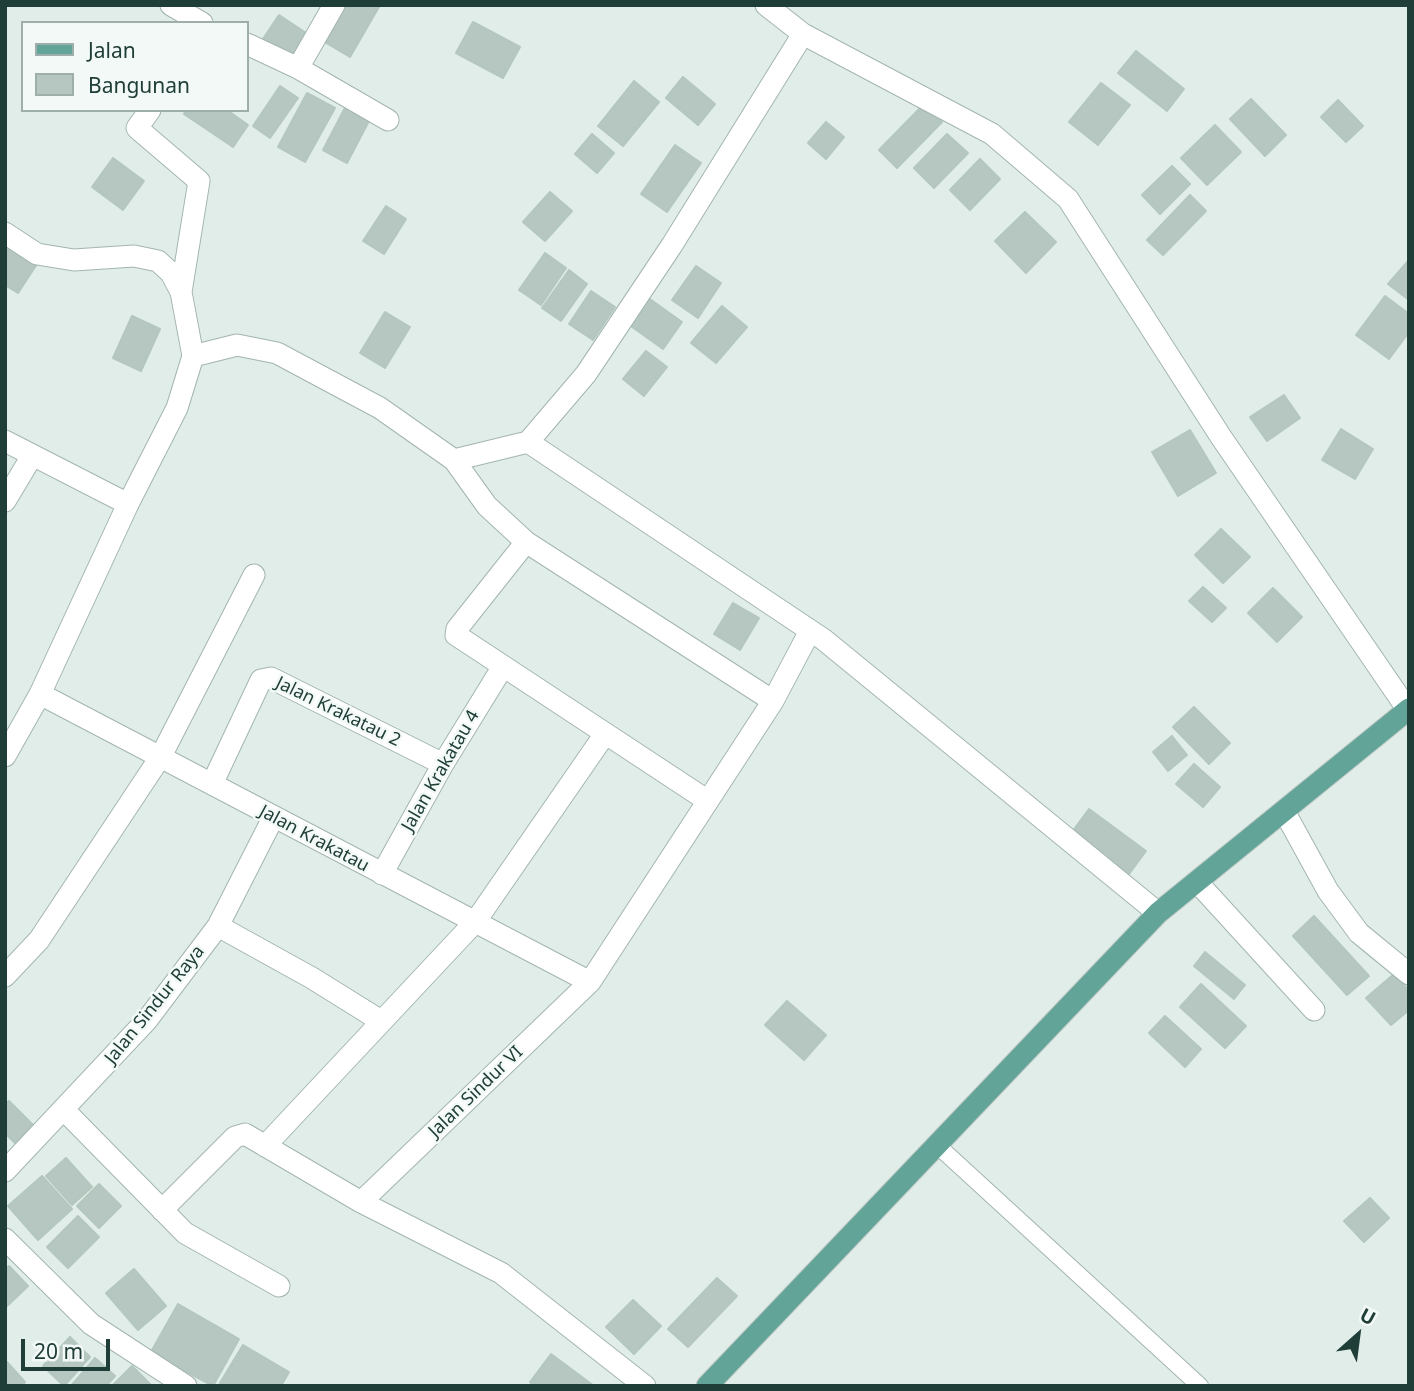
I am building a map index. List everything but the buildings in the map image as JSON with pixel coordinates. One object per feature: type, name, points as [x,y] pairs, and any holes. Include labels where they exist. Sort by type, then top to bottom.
[{"type":"main road","points":[[707,1386],[1158,914],[1408,709]]},
{"type":"street","points":[[171,5],[199,21]]},
{"type":"street","points":[[298,68],[334,5]]},
{"type":"street","points":[[780,9],[803,34],[992,134],[1068,199],[1221,437],[1408,709]]},
{"type":"street","points":[[454,460],[528,442],[586,374],[672,245],[803,34]]},
{"type":"street","points":[[248,44],[298,68],[388,120]]},
{"type":"street","points":[[149,112],[137,128],[199,181],[181,292]]},
{"type":"street","points":[[5,233],[37,254],[74,260],[134,256],[158,261],[171,273],[181,292],[192,356],[177,408],[128,504],[40,694],[5,756]]},
{"type":"street","points":[[192,356],[237,345],[277,353],[380,408],[454,460],[487,506],[526,542],[773,701]]},
{"type":"street","points":[[5,441],[128,504]]},
{"type":"street","points":[[528,442],[810,631],[1158,914]]},
{"type":"street","points":[[5,501],[32,456]]},
{"type":"street","points":[[526,542],[457,629],[456,635],[502,668],[708,801]]},
{"type":"street","points":[[5,976],[39,940],[160,756],[254,575]]},
{"type":"street","name":"Jalan Sindur VI","points":[[361,1202],[590,982],[773,701],[810,631]]},
{"type":"street","name":"Jalan Krakatau 4","points":[[382,874],[443,764],[502,668]]},
{"type":"street","name":"Jalan Krakatau 2","points":[[212,784],[261,680],[271,678],[443,764]]},
{"type":"street","name":"Jalan Krakatau","points":[[40,694],[590,982]]},
{"type":"street","points":[[265,1146],[475,922],[605,734]]},
{"type":"street","points":[[1284,811],[1328,891],[1359,933],[1409,974]]},
{"type":"street","name":"Jalan Sindur Raya","points":[[5,1171],[147,1020],[218,926],[273,818]]},
{"type":"street","points":[[1198,883],[1314,1010]]},
{"type":"street","points":[[218,926],[312,978],[381,1021]]},
{"type":"street","points":[[64,1110],[185,1233],[279,1286]]},
{"type":"street","points":[[162,1210],[235,1137],[246,1134],[361,1202],[500,1273],[645,1386]]},
{"type":"street","points":[[5,1239],[91,1324],[186,1386]]},
{"type":"lane","points":[[937,1145],[1200,1386]]}]
